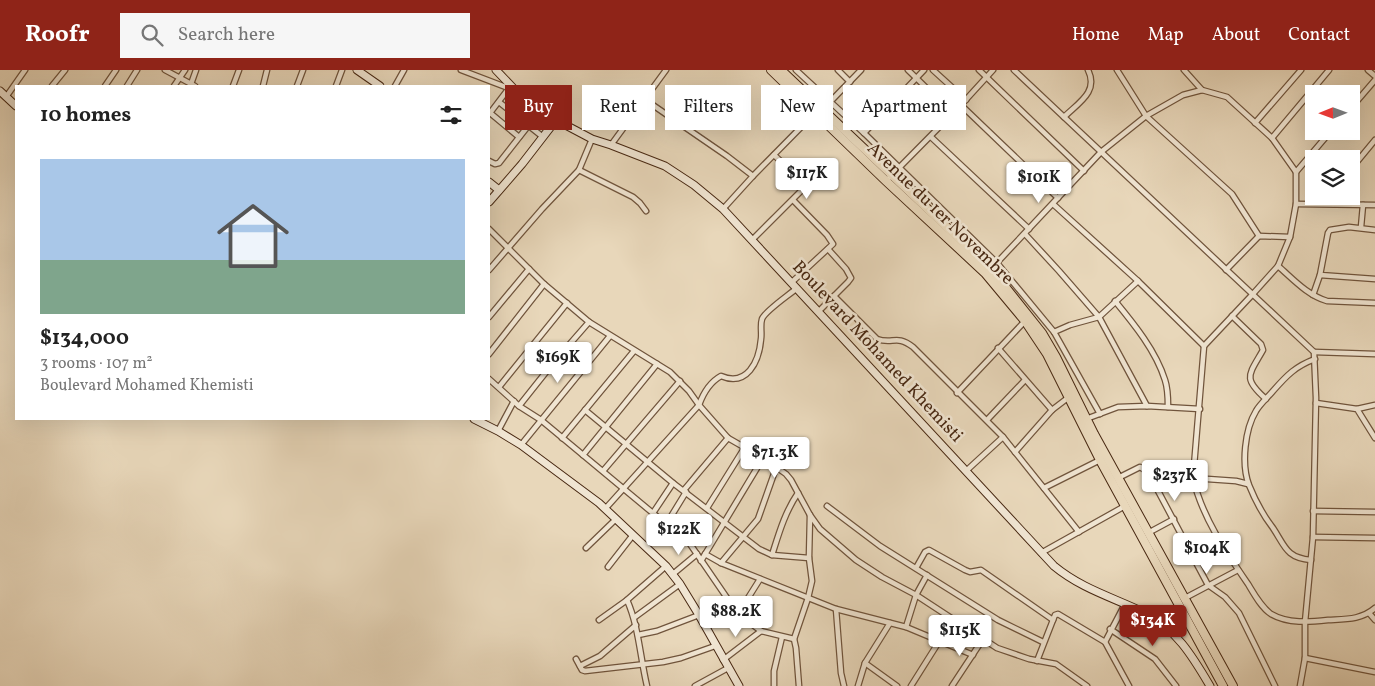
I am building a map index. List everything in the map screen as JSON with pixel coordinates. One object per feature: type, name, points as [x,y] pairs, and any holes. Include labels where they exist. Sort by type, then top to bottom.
[{"type":"main road","points":[[357,70],[379,85]]},
{"type":"main road","name":"Boulevard Mohamed Khemisti","points":[[496,70],[508,85]]},
{"type":"main road","name":"Avenue du 1er Novembre","points":[[771,70],[786,85]]},
{"type":"main road","name":"Avenue du 1er Novembre","points":[[781,70],[896,171],[994,266],[1042,333],[1056,358],[1100,460],[1223,686]]},
{"type":"main road","points":[[3,94],[15,105]]},
{"type":"main road","name":"Boulevard Mohamed Khemisti","points":[[572,128],[592,139],[665,166],[694,185],[724,209],[1042,553],[1068,578],[1090,590],[1145,613],[1181,640],[1210,686]]},
{"type":"main road","points":[[490,199],[522,164],[548,130]]},
{"type":"main road","name":"Avenue du 1er Novembre","points":[[833,130],[985,273],[1025,321],[1047,354],[1069,397],[1118,478],[1233,686]]},
{"type":"main road","points":[[490,183],[499,190]]},
{"type":"main road","points":[[476,420],[521,445],[605,509],[666,566],[680,584],[699,616],[728,668],[735,685]]},
{"type":"street","points":[[3,94],[25,70]]},
{"type":"street","points":[[53,85],[65,70]]},
{"type":"street","points":[[106,85],[116,70]]},
{"type":"street","points":[[127,85],[137,70]]},
{"type":"street","points":[[165,70],[193,85],[196,70]]},
{"type":"street","points":[[175,85],[185,70]]},
{"type":"street","points":[[233,85],[239,70]]},
{"type":"street","points":[[263,85],[267,70]]},
{"type":"street","points":[[297,85],[304,70]]},
{"type":"street","points":[[336,85],[342,70]]},
{"type":"street","points":[[396,85],[404,70]]},
{"type":"street","points":[[461,70],[505,87]]},
{"type":"street","points":[[655,85],[666,70]]},
{"type":"street","points":[[796,70],[812,85]]},
{"type":"street","points":[[838,70],[850,82]]},
{"type":"street","points":[[833,99],[861,70]]},
{"type":"street","points":[[908,70],[924,85]]},
{"type":"street","points":[[864,133],[924,70]]},
{"type":"street","points":[[933,70],[950,85]]},
{"type":"street","points":[[979,70],[1084,171]]},
{"type":"street","points":[[966,100],[993,70]]},
{"type":"street","points":[[1014,70],[1314,352],[1316,403],[1313,537],[1305,622],[1305,658],[1302,686]]},
{"type":"street","points":[[1064,117],[1092,88],[1088,70]]},
{"type":"street","points":[[1117,70],[1146,116],[1232,194],[1259,236]]},
{"type":"street","points":[[1184,70],[1202,90]]},
{"type":"street","points":[[1254,123],[1301,70]]},
{"type":"street","points":[[1272,138],[1328,70]]},
{"type":"street","points":[[1368,70],[1375,76]]},
{"type":"street","points":[[1360,98],[1375,80]]},
{"type":"street","points":[[1100,414],[1054,332],[994,266],[1101,152],[1146,116],[1183,95],[1202,90],[1226,97],[1272,138],[1296,172],[1296,204],[1290,237],[1278,266],[1204,346],[1193,478],[1196,491],[1210,524],[1238,570],[1264,608],[1272,615],[1305,622],[1354,619],[1375,608]]},
{"type":"street","points":[[490,112],[505,96]]},
{"type":"street","points":[[499,102],[505,107]]},
{"type":"street","points":[[833,105],[864,133],[896,171]]},
{"type":"street","points":[[655,107],[753,176]]},
{"type":"street","points":[[966,110],[1058,198]]},
{"type":"street","points":[[490,114],[519,137]]},
{"type":"street","points":[[490,162],[495,164],[499,163],[525,130]]},
{"type":"street","points":[[533,130],[543,137]]},
{"type":"street","points":[[611,145],[622,130]]},
{"type":"street","points":[[724,209],[753,176],[798,130]]},
{"type":"street","points":[[886,181],[938,130]]},
{"type":"street","points":[[931,137],[1029,229]]},
{"type":"street","points":[[490,269],[579,170],[592,139]]},
{"type":"street","points":[[1296,172],[1323,140]]},
{"type":"street","points":[[1360,158],[1375,140]]},
{"type":"street","points":[[752,240],[804,190],[804,186],[774,155]]},
{"type":"street","points":[[579,170],[633,196],[646,211]]},
{"type":"street","points":[[605,509],[699,405],[703,393],[717,378],[721,376],[730,380],[740,378],[748,372],[756,362],[759,352],[762,337],[761,320],[833,244],[832,240],[793,200]]},
{"type":"street","points":[[1053,204],[1138,281],[1204,346]]},
{"type":"street","points":[[1296,204],[1305,204]]},
{"type":"street","points":[[1360,205],[1375,205]]},
{"type":"street","points":[[1361,228],[1363,205]]},
{"type":"street","points":[[1313,295],[1320,275],[1328,233],[1334,229],[1361,228],[1375,230]]},
{"type":"street","points":[[490,231],[544,284],[590,322],[657,364],[680,381],[728,438],[763,458],[791,480],[820,529],[856,560],[882,577],[916,595],[997,648],[1029,659],[1056,664],[1087,686]]},
{"type":"street","points":[[1025,234],[1099,317],[1147,406]]},
{"type":"street","points":[[1226,270],[1259,236],[1290,237]]},
{"type":"street","points":[[819,311],[848,282],[850,275],[828,249]]},
{"type":"street","points":[[1278,266],[1313,295],[1327,301],[1375,303]]},
{"type":"street","points":[[490,316],[529,268]]},
{"type":"street","points":[[1320,275],[1375,278]]},
{"type":"street","points":[[1054,332],[1070,325],[1099,317],[1138,281]]},
{"type":"street","points":[[490,353],[544,284]]},
{"type":"street","points":[[834,296],[877,339],[887,341],[902,340],[913,347],[1003,437],[1079,532]]},
{"type":"street","points":[[1115,301],[1133,323],[1161,369],[1168,390],[1168,407]]},
{"type":"street","points":[[499,387],[567,303]]},
{"type":"street","points":[[1232,316],[1261,344],[1263,350],[1250,371],[1250,382],[1254,389],[1266,399]]},
{"type":"street","points":[[957,393],[1025,321]]},
{"type":"street","points":[[519,406],[554,362],[590,322]]},
{"type":"street","points":[[521,445],[610,336]]},
{"type":"street","points":[[998,348],[1052,410]]},
{"type":"street","points":[[562,438],[634,351]]},
{"type":"street","points":[[1314,352],[1375,354]]},
{"type":"street","points":[[1311,560],[1297,558],[1284,549],[1257,502],[1248,484],[1245,442],[1256,410],[1299,365],[1315,359]]},
{"type":"street","points":[[583,455],[657,364]]},
{"type":"street","points":[[490,380],[519,406],[541,420],[690,544],[738,614],[761,631],[794,639]]},
{"type":"street","points":[[987,420],[1025,380]]},
{"type":"street","points":[[603,471],[680,381]]},
{"type":"street","points":[[1015,452],[1052,410],[1069,397]]},
{"type":"street","points":[[498,431],[514,401]]},
{"type":"street","points":[[1316,403],[1356,409],[1375,405]]},
{"type":"street","points":[[1083,420],[1118,407],[1147,406],[1200,409]]},
{"type":"street","points":[[1356,409],[1375,438]]},
{"type":"street","points":[[585,410],[723,523],[760,549],[772,554],[809,558]]},
{"type":"street","points":[[966,471],[1003,437]]},
{"type":"street","points":[[667,523],[685,491],[728,438]]},
{"type":"street","points":[[707,508],[745,447]]},
{"type":"street","points":[[701,561],[763,458]]},
{"type":"street","points":[[1044,488],[1100,460]]},
{"type":"street","points":[[1118,478],[1140,467],[1145,469],[1174,519],[1208,585],[1226,597],[1239,613],[1275,686]]},
{"type":"street","points":[[721,564],[758,519],[776,468]]},
{"type":"street","points":[[1193,478],[1236,481],[1248,484]]},
{"type":"street","points":[[653,513],[673,483]]},
{"type":"street","points":[[772,554],[782,522],[798,493]]},
{"type":"street","points":[[827,506],[880,546],[998,620],[1043,642]]},
{"type":"street","points":[[1042,553],[1125,506]]},
{"type":"street","points":[[1313,511],[1375,512]]},
{"type":"street","points":[[799,686],[794,639],[812,581],[809,558],[810,515]]},
{"type":"street","points":[[586,548],[616,519]]},
{"type":"street","points":[[1148,533],[1174,519]]},
{"type":"street","points":[[608,567],[633,534]]},
{"type":"street","points":[[1313,537],[1375,538]]},
{"type":"street","points":[[916,568],[925,552],[929,550],[970,572],[982,570],[1053,620]]},
{"type":"street","points":[[673,574],[697,554]]},
{"type":"street","points":[[705,554],[721,564],[836,609],[906,627],[973,655]]},
{"type":"street","points":[[600,620],[627,600],[666,566]]},
{"type":"street","points":[[1185,598],[1238,570]]},
{"type":"street","points":[[906,627],[916,595],[927,575]]},
{"type":"street","points":[[738,614],[760,579]]},
{"type":"street","points":[[635,617],[680,584]]},
{"type":"street","points":[[627,600],[635,617],[642,666],[648,686]]},
{"type":"street","points":[[1105,642],[1110,629],[1125,604]]},
{"type":"street","points":[[836,609],[841,673],[844,686]]},
{"type":"street","points":[[1368,613],[1375,620]]},
{"type":"street","points":[[1037,661],[1053,620],[1056,615],[1059,615],[1105,642],[1129,686]]},
{"type":"street","points":[[638,635],[657,631],[699,616]]},
{"type":"street","points":[[858,686],[865,663],[890,623]]},
{"type":"street","points":[[580,666],[600,656],[636,626]]},
{"type":"street","points":[[1110,629],[1155,659],[1176,686]]},
{"type":"street","points":[[723,660],[761,631]]},
{"type":"street","points":[[774,686],[774,671],[782,637]]},
{"type":"street","points":[[952,686],[983,639]]},
{"type":"street","points":[[911,686],[940,640]]},
{"type":"street","points":[[576,659],[585,671],[642,666],[681,658],[715,646]]},
{"type":"street","points":[[1305,658],[1375,672]]},
{"type":"street","points":[[865,663],[897,686]]},
{"type":"street","points":[[695,686],[728,668]]}]
